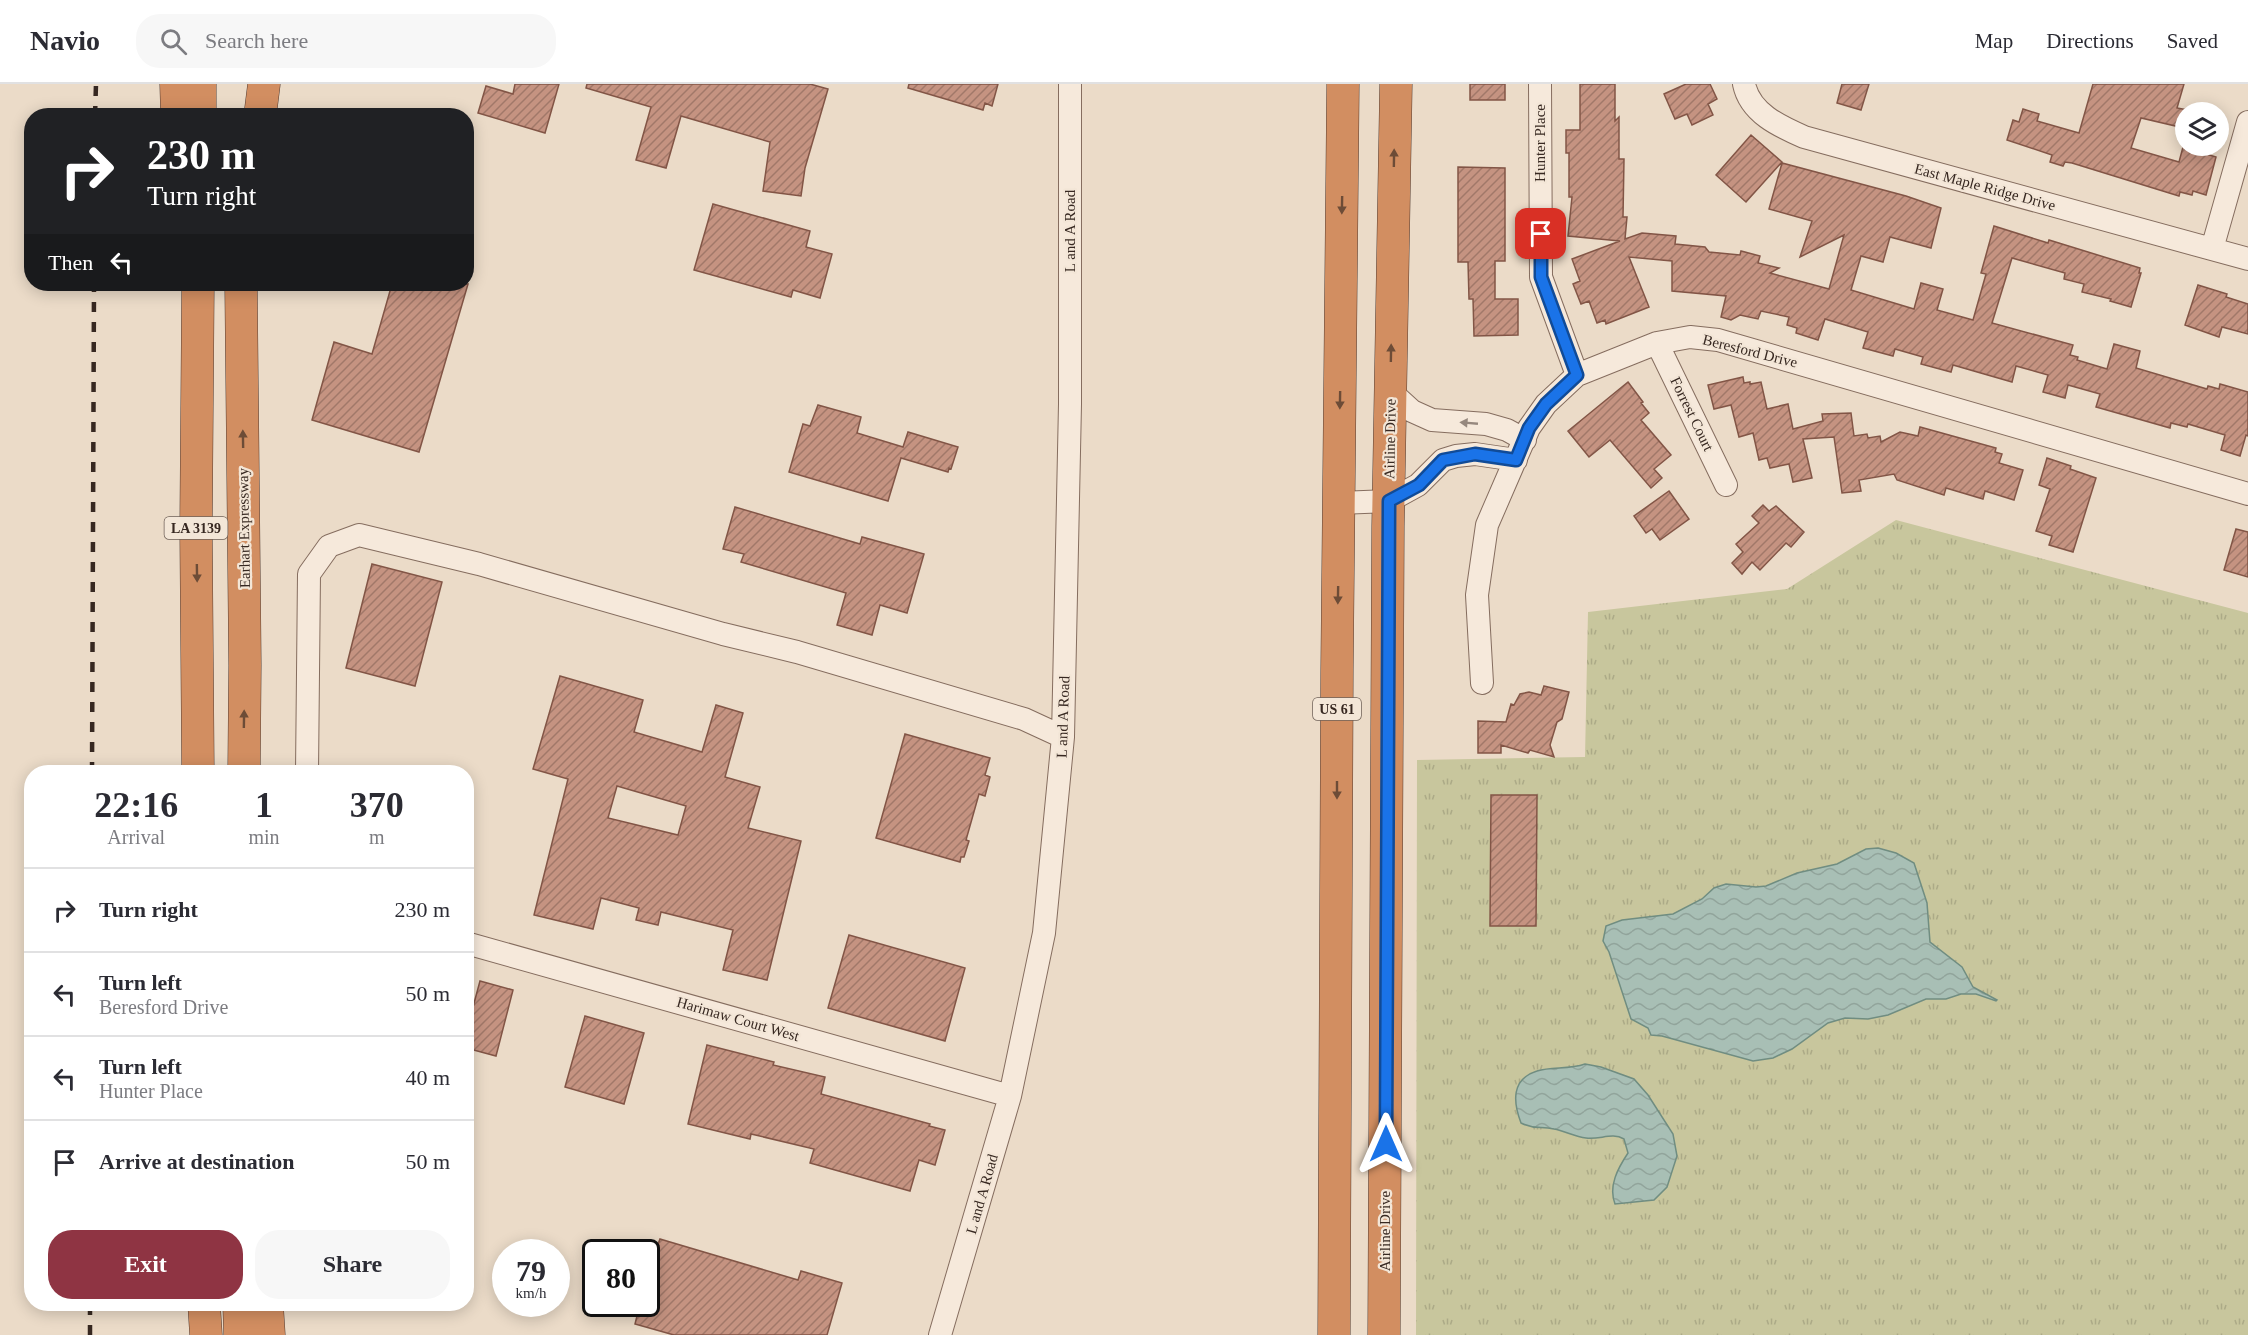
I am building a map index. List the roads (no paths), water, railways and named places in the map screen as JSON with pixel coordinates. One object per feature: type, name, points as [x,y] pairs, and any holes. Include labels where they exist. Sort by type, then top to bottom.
[{"type":"highway","points":[[176,84],[177,108]]},
{"type":"highway","points":[[200,84],[200,108]]},
{"type":"highway","points":[[242,84],[242,108]]},
{"type":"highway","points":[[261,108],[264,84]]},
{"type":"highway","name":"US 61","points":[[1335,1335],[1343,84]]},
{"type":"highway","name":"Airline Drive","points":[[1384,1335],[1390,391],[1396,84]]},
{"type":"highway","points":[[185,291],[196,529]]},
{"type":"highway","name":"LA 3139","points":[[198,291],[196,529],[198,765]]},
{"type":"highway","name":"Earhart Expressway","points":[[241,291],[244,765]]},
{"type":"highway","points":[[1337,833],[1387,831]]},
{"type":"highway","points":[[1335,1242],[1385,1239]]},
{"type":"highway","points":[[204,1311],[206,1335]]},
{"type":"highway","points":[[239,1311],[240,1335]]},
{"type":"highway","points":[[267,1311],[269,1335]]},
{"type":"street","name":"L and A Road","points":[[940,1335],[1010,1096],[1044,933],[1063,737],[1070,404],[1070,84]]},
{"type":"street","name":"Hunter Place","points":[[1540,84],[1541,277],[1577,375]]},
{"type":"street","name":"East Maple Ridge Drive","points":[[1744,84],[1747,97],[1772,123],[1804,137],[2248,259]]},
{"type":"street","points":[[2212,249],[2248,122]]},
{"type":"street","name":"Beresford Drive","points":[[1482,683],[1476,595],[1487,525],[1529,428],[1546,404],[1577,375],[1657,343],[1690,337],[1718,340],[2248,494]]},
{"type":"street","name":"Forrest Court","points":[[1657,343],[1726,485]]},
{"type":"street","points":[[1339,503],[1389,501],[1419,485],[1443,460],[1475,454],[1520,450],[1507,430],[1486,424],[1432,420],[1412,411],[1390,391]]},
{"type":"street","points":[[307,765],[309,574],[330,546],[359,535],[479,564],[723,634],[797,651],[1024,719],[1063,737]]},
{"type":"street","name":"Harimaw Court West","points":[[474,945],[1010,1096]]},
{"type":"water","points":[[1878,848],[1896,853],[1914,863],[1927,903],[1930,942],[1962,967],[1973,987],[1996,1001],[1976,994],[1961,994],[1946,999],[1926,999],[1888,1015],[1868,1019],[1845,1018],[1828,1023],[1792,1049],[1773,1058],[1753,1061],[1651,1035],[1648,1028],[1631,1019],[1609,952],[1603,941],[1606,926],[1622,920],[1673,914],[1702,899],[1714,888],[1726,884],[1766,886],[1797,873],[1837,864],[1866,849]]},
{"type":"water","points":[[1585,1064],[1601,1067],[1634,1079],[1648,1095],[1673,1134],[1677,1156],[1667,1187],[1654,1200],[1615,1204],[1613,1184],[1628,1153],[1624,1139],[1615,1136],[1582,1137],[1521,1123],[1516,1107],[1516,1092],[1522,1080],[1537,1071]]},
{"type":"railway","points":[[95,108],[96,84]]},
{"type":"railway","points":[[92,765],[94,291]]},
{"type":"railway","points":[[90,1311],[90,1335]]}]
